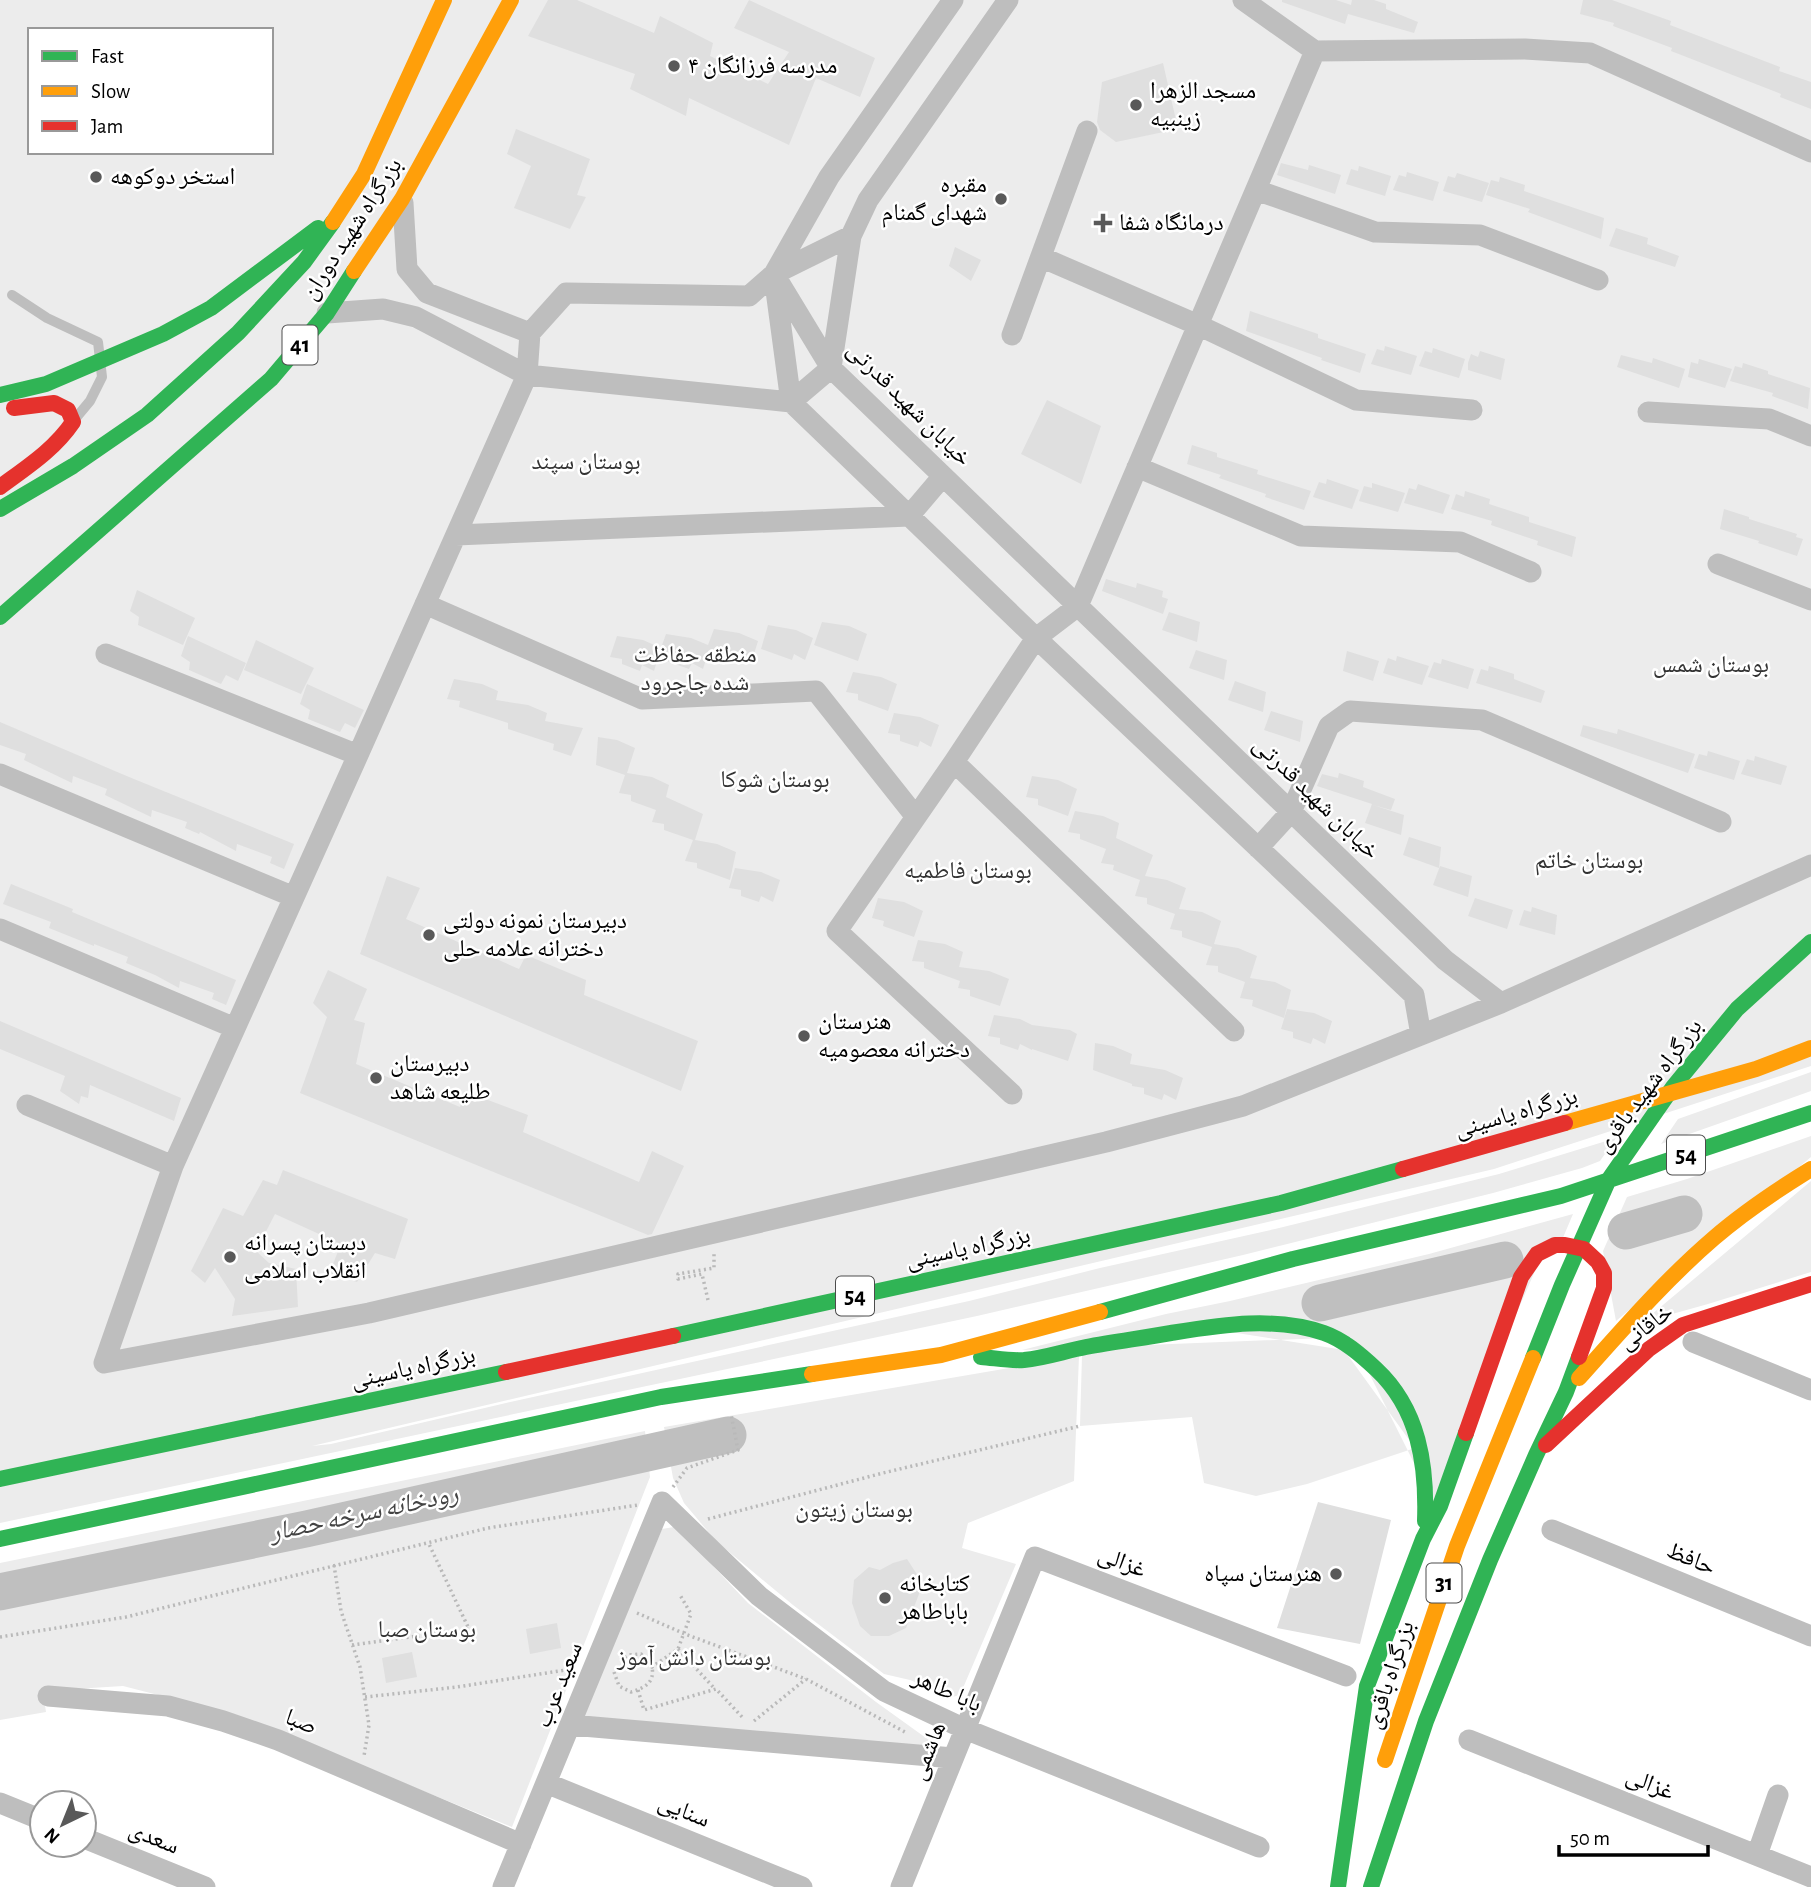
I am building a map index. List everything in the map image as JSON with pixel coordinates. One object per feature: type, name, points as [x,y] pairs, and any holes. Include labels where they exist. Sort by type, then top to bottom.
[{"type":"main road","name":"بزرگراه شهید دوران","points":[[0,509],[73,466],[147,415],[247,323],[304,262],[343,208],[363,174],[444,0]]},
{"type":"main road","name":"بزرگراه شهید دوران","points":[[0,617],[271,379],[327,313],[402,199],[511,0]]},
{"type":"main road","points":[[0,395],[46,384],[163,334],[211,309],[343,208]]},
{"type":"main road","points":[[0,410],[54,403],[68,410],[73,422],[53,447],[0,487]]},
{"type":"main road","name":"بزرگراه شهید باقری","points":[[1562,1285],[1609,1179],[1673,1087],[1737,1009],[1811,942]]},
{"type":"main road","name":"بزرگراه یاسینی","points":[[0,1479],[638,1344],[1281,1203],[1756,1069],[1811,1048]]},
{"type":"main road","name":"54","points":[[0,1539],[661,1397],[940,1355],[1293,1259],[1561,1196],[1811,1113]]},
{"type":"main road","points":[[1566,1392],[1639,1310],[1704,1247],[1760,1202],[1811,1169]]},
{"type":"main road","points":[[1341,1887],[1367,1686],[1423,1539],[1440,1506],[1521,1277],[1529,1262],[1546,1248],[1573,1244],[1588,1252],[1598,1263],[1604,1273],[1604,1288],[1566,1392]]},
{"type":"main road","name":"خاقانی","points":[[1536,1455],[1649,1349],[1684,1325],[1811,1284]]},
{"type":"main road","name":"بزرگراه باقری","points":[[1382,1769],[1457,1546],[1562,1285]]},
{"type":"main road","points":[[940,1355],[1024,1360],[1226,1324],[1280,1324],[1326,1334],[1348,1346],[1386,1379],[1401,1399],[1414,1425],[1421,1445],[1425,1478],[1423,1539]]},
{"type":"main road","name":"بزرگراه باقری","points":[[1371,1887],[1426,1721],[1490,1560],[1566,1392]]},
{"type":"main road","points":[[1341,1887],[1361,1835]]},
{"type":"street","points":[[791,402],[774,274],[829,177],[953,0]]},
{"type":"street","points":[[791,402],[831,368],[851,236],[867,200],[1008,0]]},
{"type":"street","points":[[1243,0],[1315,51],[1525,49],[1590,53],[1811,152]]},
{"type":"street","points":[[1012,1094],[837,931],[1036,638],[1078,606],[1315,51]]},
{"type":"street","points":[[1013,335],[1087,131]]},
{"type":"street","points":[[1256,190],[1375,232],[1480,235],[1598,280]]},
{"type":"street","points":[[402,199],[407,270],[427,293],[530,333]]},
{"type":"street","points":[[851,236],[774,274],[749,296],[566,293],[530,333],[527,375],[173,1166],[104,1363],[369,1313],[1106,1142],[1243,1106],[1501,1003],[1811,865]]},
{"type":"street","points":[[1041,257],[1198,325],[1356,400],[1472,410]]},
{"type":"street","name":"خیابان شهید قدرتی","points":[[774,274],[831,368],[1445,960],[1501,1003]]},
{"type":"street","points":[[327,313],[383,309],[416,317],[527,375],[791,402],[1414,995],[1421,1035]]},
{"type":"street","points":[[1648,412],[1769,419],[1811,436]]},
{"type":"street","points":[[1137,467],[1301,536],[1460,542],[1531,572]]},
{"type":"street","points":[[456,535],[909,516],[943,476]]},
{"type":"street","points":[[1718,564],[1811,600]]},
{"type":"street","points":[[425,604],[642,699],[816,691],[916,817]]},
{"type":"street","points":[[106,654],[358,755]]},
{"type":"street","points":[[1258,848],[1291,812],[1329,726],[1350,711],[1482,720],[1721,822]]},
{"type":"street","points":[[954,762],[1234,1031]]},
{"type":"street","points":[[0,774],[294,897]]},
{"type":"street","points":[[0,929],[235,1028]]},
{"type":"street","points":[[27,1104],[173,1166]]},
{"type":"street","points":[[1693,1342],[1811,1390]]},
{"type":"street","name":"بابا طاهر","points":[[662,1502],[759,1596],[884,1691],[965,1729],[1259,1847]]},
{"type":"street","name":"سعید عرب","points":[[503,1887],[662,1502]]},
{"type":"street","name":"حافظ","points":[[1552,1530],[1811,1636]]},
{"type":"street","name":"هاشمی","points":[[901,1887],[1035,1557]]},
{"type":"street","name":"غزالی","points":[[1035,1557],[1346,1676]]},
{"type":"street","name":"صبا","points":[[48,1696],[168,1706],[223,1721],[278,1740],[521,1844]]},
{"type":"street","points":[[571,1725],[953,1758]]},
{"type":"street","name":"غزالی","points":[[1469,1740],[1811,1877]]},
{"type":"street","name":"سنایی","points":[[546,1783],[802,1887]]},
{"type":"street","points":[[1756,1855],[1778,1795]]},
{"type":"street","points":[[0,1803],[28,1814]]},
{"type":"street","name":"سعدی","points":[[98,1844],[205,1887]]},
{"type":"lane","points":[[12,295],[47,318],[97,342],[102,377],[90,401],[73,422]]},
{"type":"path","points":[[702,1275],[678,1279],[678,1274],[714,1268]]},
{"type":"path","points":[[686,1525],[883,1473],[1080,1426]]},
{"type":"path","points":[[687,1468],[738,1450]]},
{"type":"path","points":[[0,1637],[126,1617],[488,1528],[662,1502]]},
{"type":"path","points":[[352,1645],[469,1629],[428,1542]]},
{"type":"path","points":[[334,1565],[341,1611],[360,1667],[369,1725],[360,1775]]},
{"type":"path","points":[[652,1667],[678,1649],[685,1634],[691,1615],[680,1595]]},
{"type":"path","points":[[619,1606],[685,1634],[807,1679],[881,1721],[906,1732]]},
{"type":"path","points":[[678,1649],[750,1725],[807,1679]]},
{"type":"path","points":[[641,1654],[652,1667],[652,1681],[631,1692],[620,1686],[614,1673],[615,1662],[630,1655],[641,1654]]},
{"type":"path","points":[[365,1697],[457,1687],[595,1665]]},
{"type":"path","points":[[638,1690],[644,1710],[716,1689]]},
{"type":"green space","name":"منطقه حفاظت شده جاجرود","points":[[0,0],[1811,0],[1811,1066],[1494,1169],[312,1446],[331,1444],[969,1301],[1100,1268],[1275,1229],[1499,1174],[1616,1138],[1600,1161],[1493,1193],[1243,1255],[977,1316],[0,1523]]},
{"type":"green space","points":[[1811,1072],[1811,1091],[1661,1144],[1678,1119]]},
{"type":"green space","points":[[1811,1136],[1811,1157],[1616,1321],[1603,1251],[1627,1197]]},
{"type":"green space","points":[[1811,1181],[1811,1272],[1665,1316],[1638,1340],[1645,1320]]},
{"type":"green space","points":[[1573,1214],[1562,1240],[1548,1241],[1434,1503],[1351,1337],[1022,1350],[1429,1254]]},
{"type":"green space","points":[[1224,1331],[1344,1350],[1415,1448],[1307,1484],[1256,1496],[1204,1483],[1192,1417],[1080,1426],[1082,1355]]},
{"type":"green space","name":"بوستان زیتون","points":[[1079,1356],[1074,1481],[968,1523],[962,1548],[1016,1564],[960,1695],[952,1697],[910,1680],[884,1674],[793,1605],[716,1541],[684,1503],[673,1478],[664,1427]]},
{"type":"green space","name":"بوستان صبا","points":[[645,1431],[650,1477],[512,1827],[236,1715],[123,1686],[43,1691],[46,1712],[0,1720],[0,1563]]},
{"type":"green space","name":"بوستان دانش آموز","points":[[686,1525],[711,1564],[748,1603],[947,1753],[581,1722],[662,1529]]},
{"type":"building","points":[[548,0],[577,0],[654,33],[660,16],[713,43],[710,56],[768,84],[789,52],[734,28],[749,0],[875,58],[860,97],[816,78],[789,145],[689,98],[686,116],[630,89],[635,74],[528,36]]},
{"type":"building","points":[[1282,0],[1336,0],[1351,5],[1352,0],[1374,0],[1386,4],[1386,9],[1418,22],[1414,33],[1348,14],[1345,24]]},
{"type":"building","points":[[1583,0],[1612,0],[1671,21],[1670,25],[1780,67],[1779,71],[1811,82],[1811,109],[1780,97],[1781,94],[1671,51],[1672,48],[1613,26],[1614,23],[1580,14]]},
{"type":"building","name":"مسجد الزهرا زینبیه","points":[[1163,63],[1178,129],[1116,142],[1100,130],[1097,122],[1102,82]]},
{"type":"building","points":[[516,129],[590,159],[577,195],[586,197],[570,229],[514,208],[531,166],[507,154]]},
{"type":"building","points":[[1281,163],[1308,170],[1309,165],[1341,175],[1335,194],[1277,175]]},
{"type":"building","points":[[1359,166],[1391,176],[1385,196],[1346,184],[1351,169],[1358,171]]},
{"type":"building","points":[[1407,172],[1439,182],[1433,201],[1393,190],[1399,175],[1406,177]]},
{"type":"building","points":[[1457,173],[1489,183],[1482,202],[1443,191],[1448,176],[1455,178]]},
{"type":"building","points":[[1500,177],[1525,185],[1524,191],[1604,218],[1601,239],[1528,212],[1530,209],[1486,195],[1491,180],[1499,182]]},
{"type":"building","points":[[1616,228],[1648,238],[1647,244],[1679,256],[1675,267],[1609,246]]},
{"type":"building","points":[[955,247],[981,260],[971,281],[949,266]]},
{"type":"building","points":[[1250,311],[1366,354],[1360,373],[1246,331]]},
{"type":"building","points":[[1385,346],[1417,356],[1411,375],[1371,364],[1377,349],[1384,351]]},
{"type":"building","points":[[1433,348],[1465,359],[1459,378],[1419,366],[1425,351],[1432,353]]},
{"type":"building","points":[[1480,351],[1505,359],[1501,380],[1468,370],[1471,354],[1478,357]]},
{"type":"building","points":[[1621,355],[1652,363],[1653,358],[1685,369],[1679,388],[1617,367]]},
{"type":"building","points":[[1699,359],[1732,369],[1725,388],[1688,377],[1691,362],[1698,364]]},
{"type":"building","points":[[1743,363],[1810,388],[1808,409],[1772,396],[1773,393],[1730,381],[1735,366],[1742,368]]},
{"type":"building","points":[[1047,400],[1101,426],[1081,484],[1021,454]]},
{"type":"building","points":[[1192,445],[1217,453],[1217,457],[1258,470],[1257,474],[1311,491],[1304,510],[1219,478],[1221,475],[1187,464]]},
{"type":"building","points":[[1327,479],[1359,490],[1352,509],[1313,497],[1319,482],[1326,484]]},
{"type":"building","points":[[1372,483],[1405,493],[1398,512],[1359,501],[1364,486],[1372,488]]},
{"type":"building","points":[[1418,484],[1450,495],[1443,514],[1404,503],[1409,488],[1416,490]]},
{"type":"building","points":[[1465,491],[1490,499],[1489,504],[1529,517],[1529,522],[1576,537],[1572,557],[1537,545],[1538,541],[1491,525],[1492,521],[1451,509],[1456,494],[1464,497]]},
{"type":"building","points":[[1724,509],[1797,534],[1796,537],[1803,539],[1797,556],[1720,529]]},
{"type":"building","points":[[1106,579],[1136,588],[1137,583],[1163,591],[1162,597],[1168,599],[1163,614],[1102,591]]},
{"type":"building","points":[[137,590],[195,618],[183,645],[138,625],[139,617],[130,611]]},
{"type":"building","points":[[1169,612],[1200,622],[1197,642],[1162,630]]},
{"type":"building","points":[[822,622],[849,626],[867,634],[858,661],[814,645]]},
{"type":"building","points":[[768,625],[796,630],[813,638],[805,660],[794,654],[792,660],[761,649]]},
{"type":"building","points":[[714,629],[739,633],[758,641],[751,664],[740,658],[737,664],[708,653],[703,669],[692,663],[689,669],[658,658],[654,671],[642,665],[640,671],[622,664],[622,659],[610,657],[617,636],[643,640],[661,648],[666,634],[691,638],[708,645]]},
{"type":"building","points":[[188,636],[246,663],[238,681],[226,675],[221,684],[189,670],[190,662],[181,656]]},
{"type":"building","points":[[256,640],[314,668],[301,694],[244,670]]},
{"type":"building","points":[[1196,650],[1227,660],[1224,680],[1189,668]]},
{"type":"building","points":[[1347,651],[1379,661],[1373,681],[1343,671]]},
{"type":"building","points":[[1397,656],[1429,666],[1422,685],[1383,673],[1388,658],[1396,661]]},
{"type":"building","points":[[1442,659],[1474,669],[1468,689],[1428,677],[1434,662],[1441,664]]},
{"type":"building","points":[[1489,666],[1514,674],[1514,679],[1545,691],[1541,703],[1476,683],[1481,669],[1488,671]]},
{"type":"building","points":[[853,672],[881,677],[897,684],[888,711],[858,700],[858,694],[846,692]]},
{"type":"building","points":[[454,679],[482,684],[498,691],[496,700],[528,705],[547,713],[545,721],[583,728],[571,756],[553,750],[554,744],[508,729],[508,723],[459,707],[460,701],[447,699]]},
{"type":"building","points":[[1235,681],[1266,692],[1263,712],[1228,700]]},
{"type":"building","points":[[307,684],[364,710],[355,728],[345,723],[340,732],[308,719],[310,710],[300,704]]},
{"type":"building","points":[[1271,711],[1303,721],[1300,742],[1264,730]]},
{"type":"building","points":[[894,713],[920,717],[939,725],[931,747],[920,741],[918,747],[900,741],[900,735],[888,733]]},
{"type":"building","points":[[0,722],[294,844],[284,869],[270,863],[272,857],[237,844],[236,851],[200,832],[199,834],[185,828],[187,822],[152,810],[151,817],[105,795],[107,789],[73,776],[72,783],[24,760],[26,754],[0,745]]},
{"type":"building","points":[[1583,725],[1617,734],[1618,729],[1695,754],[1688,773],[1580,736]]},
{"type":"building","points":[[598,737],[617,740],[635,748],[627,773],[652,777],[669,785],[666,797],[703,814],[695,840],[717,844],[736,852],[730,880],[697,868],[697,863],[685,861],[693,840],[664,830],[664,824],[652,822],[656,810],[631,801],[631,795],[619,793],[625,775],[596,765]]},
{"type":"building","points":[[1708,751],[1740,761],[1734,780],[1694,768],[1699,754],[1707,756]]},
{"type":"building","points":[[1755,756],[1787,766],[1781,785],[1741,774],[1747,759],[1754,761]]},
{"type":"building","points":[[1339,773],[1364,781],[1363,787],[1395,799],[1391,810],[1373,805],[1404,815],[1401,835],[1365,823],[1372,804],[1317,786],[1322,774],[1338,778]]},
{"type":"building","points":[[1032,776],[1058,780],[1077,789],[1068,816],[1038,805],[1038,799],[1026,797]]},
{"type":"building","points":[[1075,811],[1103,816],[1119,823],[1116,838],[1153,855],[1145,876],[1167,880],[1186,888],[1179,909],[1202,912],[1221,921],[1214,944],[1238,948],[1257,956],[1250,978],[1275,982],[1291,990],[1284,1018],[1252,1006],[1253,1000],[1240,998],[1245,982],[1218,972],[1218,966],[1206,965],[1212,947],[1182,937],[1182,931],[1170,929],[1175,914],[1147,904],[1147,898],[1135,896],[1140,880],[1113,870],[1114,865],[1101,863],[1106,849],[1080,839],[1080,834],[1068,832]]},
{"type":"building","points":[[1409,837],[1441,847],[1439,868],[1403,855]]},
{"type":"building","points":[[1440,866],[1472,876],[1468,897],[1433,885]]},
{"type":"building","points":[[735,868],[761,872],[780,880],[773,902],[761,896],[759,902],[741,896],[741,890],[729,888]]},
{"type":"building","points":[[387,876],[420,888],[406,919],[519,969],[526,955],[586,980],[584,995],[698,1041],[681,1091],[360,954]]},
{"type":"building","points":[[11,884],[236,980],[226,1005],[212,999],[214,993],[180,981],[179,988],[126,963],[128,957],[49,928],[51,922],[3,904]]},
{"type":"building","points":[[878,898],[904,902],[923,911],[914,937],[883,926],[884,921],[872,918]]},
{"type":"building","points":[[1475,898],[1513,910],[1507,929],[1468,916]]},
{"type":"building","points":[[1532,907],[1557,915],[1555,935],[1519,925],[1524,910],[1531,912]]},
{"type":"building","points":[[918,940],[945,944],[963,952],[959,967],[989,971],[1009,979],[1000,1006],[970,996],[970,990],[958,988],[960,981],[924,968],[924,962],[912,961]]},
{"type":"building","points":[[328,970],[367,989],[354,1020],[365,1023],[356,1064],[460,1107],[464,1091],[528,1115],[523,1132],[639,1182],[652,1151],[684,1166],[652,1234],[648,1235],[300,1093],[327,1017],[313,1003]]},
{"type":"building","points":[[1287,1009],[1314,1013],[1332,1021],[1325,1044],[1313,1038],[1311,1044],[1293,1038],[1293,1032],[1281,1029]]},
{"type":"building","points":[[994,1015],[1020,1019],[1032,1025],[1070,1030],[1077,1034],[1068,1061],[1020,1044],[1018,1050],[1000,1044],[1000,1038],[988,1036]]},
{"type":"building","points":[[0,1021],[181,1098],[174,1121],[90,1085],[88,1098],[81,1096],[79,1104],[60,1091],[65,1076],[0,1049]]},
{"type":"building","points":[[1095,1043],[1113,1046],[1132,1054],[1130,1064],[1165,1070],[1183,1078],[1176,1100],[1164,1094],[1162,1100],[1144,1094],[1144,1088],[1132,1086],[1093,1070]]},
{"type":"building","points":[[283,1170],[408,1219],[395,1259],[375,1253],[357,1282],[329,1274],[341,1244],[275,1214],[256,1251],[269,1263],[296,1269],[298,1307],[232,1316],[235,1299],[215,1268],[205,1283],[191,1271],[223,1208],[243,1216],[263,1180],[277,1185]]},
{"type":"building","name":"هنرستان سپاه","points":[[1318,1502],[1391,1520],[1360,1644],[1277,1628]]},
{"type":"building","name":"کتابخانه باباطاهر","points":[[907,1559],[920,1579],[919,1594],[906,1628],[889,1636],[871,1636],[860,1626],[852,1603],[854,1580],[869,1567],[880,1570]]},
{"type":"building","points":[[557,1623],[561,1648],[530,1654],[526,1629]]},
{"type":"building","points":[[412,1652],[417,1677],[386,1683],[382,1658]]},
{"type":"waterway","name":"رودخانه سرخه حصار","points":[[1626,1231],[1684,1214]]},
{"type":"waterway","name":"رودخانه سرخه حصار","points":[[1320,1303],[1505,1260]]},
{"type":"waterway","name":"رودخانه سرخه حصار","points":[[0,1592],[306,1529],[728,1435]]},
{"type":"traffic: fast","points":[[0,509],[73,466],[147,415],[238,333],[304,262],[333,222]]},
{"type":"traffic: fast","points":[[0,395],[46,384],[163,334],[211,308],[318,228]]},
{"type":"traffic: fast","points":[[0,617],[271,379],[327,313],[354,271]]},
{"type":"traffic: fast","points":[[1533,1358],[1609,1179],[1673,1087],[1737,1009],[1811,942]]},
{"type":"traffic: fast","points":[[1100,1312],[1293,1259],[1561,1196],[1811,1113]]},
{"type":"traffic: fast","points":[[673,1336],[1281,1203],[1403,1169]]},
{"type":"traffic: fast","points":[[981,1357],[1024,1360],[1107,1343],[1209,1327],[1247,1324],[1286,1325],[1324,1333],[1364,1358],[1391,1385],[1402,1402],[1411,1420],[1422,1459],[1425,1521]]},
{"type":"traffic: fast","points":[[1371,1887],[1426,1721],[1490,1560],[1566,1392],[1579,1357]]},
{"type":"traffic: fast","points":[[0,1479],[506,1372]]},
{"type":"traffic: fast","points":[[0,1539],[661,1397],[812,1374]]},
{"type":"traffic: fast","points":[[1338,1887],[1367,1686],[1423,1539],[1440,1506],[1466,1433]]},
{"type":"traffic: slow","points":[[333,222],[364,174],[444,0]]},
{"type":"traffic: slow","points":[[354,271],[402,199],[511,0]]},
{"type":"traffic: slow","points":[[1565,1123],[1756,1069],[1811,1048]]},
{"type":"traffic: slow","points":[[1579,1378],[1644,1306],[1696,1254],[1749,1210],[1811,1169]]},
{"type":"traffic: slow","points":[[812,1374],[941,1355],[1100,1312]]},
{"type":"traffic: slow","points":[[1385,1760],[1457,1546],[1533,1358]]},
{"type":"traffic: jam","points":[[0,487],[49,450],[73,422],[68,410],[54,403],[14,408]]},
{"type":"traffic: jam","points":[[1403,1169],[1565,1123]]},
{"type":"traffic: jam","points":[[1466,1433],[1521,1277],[1537,1254],[1555,1245],[1584,1249],[1598,1262],[1604,1273],[1604,1288],[1579,1357]]},
{"type":"traffic: jam","points":[[1546,1445],[1649,1349],[1683,1325],[1811,1284]]},
{"type":"traffic: jam","points":[[506,1372],[673,1336]]},
{"type":"place","name":"مدرسه فرزانگان ۴","points":[[674,66]]},
{"type":"place","name":"مسجد الزهرا زینبیه","points":[[1136,105]]},
{"type":"place","name":"استخر دوکوهه","points":[[96,177]]},
{"type":"place","name":"مقبره شهدای گمنام","points":[[1001,199]]},
{"type":"place","name":"درمانگاه شفا","points":[[1103,223]]},
{"type":"place","name":"دبیرستان نمونه دولتی دخترانه علامه حلی","points":[[429,935]]},
{"type":"place","name":"هنرستان دخترانه معصومیه","points":[[804,1036]]},
{"type":"place","name":"دبیرستان طلیعه شاهد","points":[[376,1078]]},
{"type":"place","name":"دبستان پسرانه انقلاب اسلامی","points":[[230,1257]]},
{"type":"place","name":"هنرستان سپاه","points":[[1336,1574]]},
{"type":"place","name":"کتابخانه باباطاهر","points":[[885,1598]]},
{"type":"park label","name":"بوستان سپند","points":[[586,462]]},
{"type":"park label","name":"بوستان شمس","points":[[1711,665]]},
{"type":"park label","name":"بوستان شوکا","points":[[775,780]]},
{"type":"park label","name":"بوستان خاتم","points":[[1589,861]]},
{"type":"park label","name":"بوستان فاطمیه","points":[[968,871]]}]
